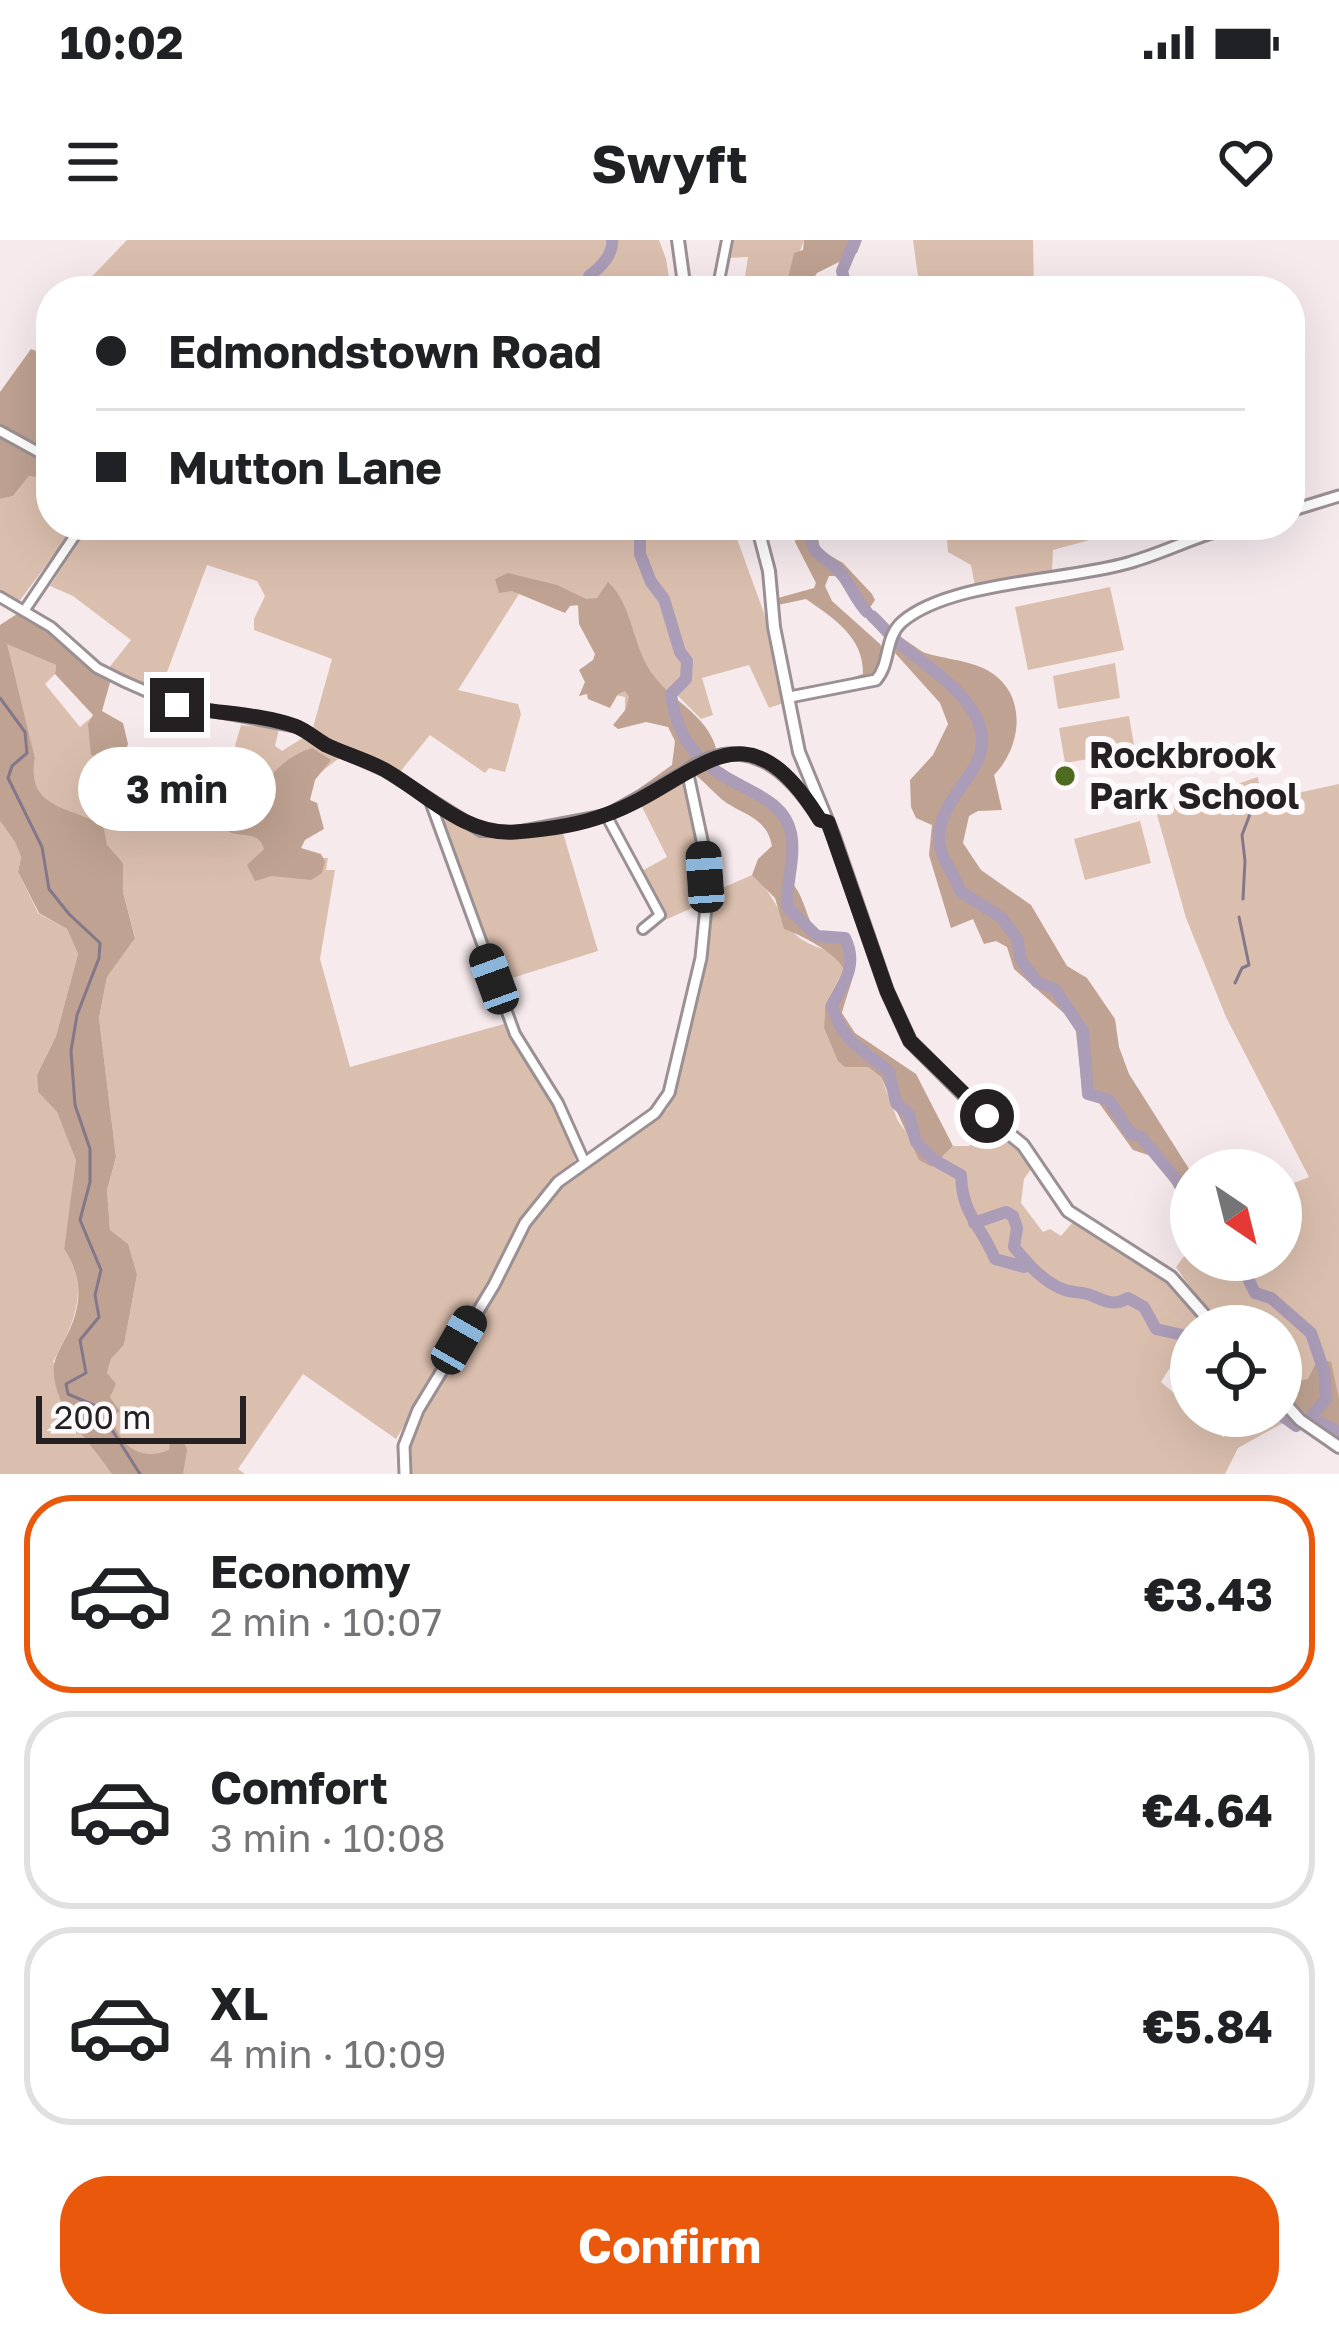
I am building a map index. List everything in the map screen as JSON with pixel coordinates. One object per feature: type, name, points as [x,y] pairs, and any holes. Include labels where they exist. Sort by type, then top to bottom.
[{"type":"main road","points":[[677,240],[683,276]]},
{"type":"main road","points":[[761,540],[799,752],[887,991],[916,1051],[1012,1134],[1068,1211],[1171,1276],[1196,1305]]},
{"type":"main road","points":[[1302,1421],[1339,1447]]},
{"type":"street","points":[[719,276],[727,240]]},
{"type":"street","points":[[0,430],[36,450]]},
{"type":"street","points":[[1305,506],[1339,496]]},
{"type":"street","points":[[24,611],[72,540]]},
{"type":"street","points":[[790,697],[876,680],[884,670],[894,632],[912,616],[959,596],[1125,564],[1185,540]]},
{"type":"street","points":[[0,597],[51,627],[97,668],[123,681],[177,705],[298,727],[384,770],[482,831],[516,832],[606,815],[691,767],[714,758],[752,755],[784,772],[820,820],[828,822]]},
{"type":"street","points":[[405,1474],[404,1446],[418,1410],[494,1285],[525,1222],[558,1182],[655,1113],[669,1094],[701,958],[706,907],[703,845],[691,767]]},
{"type":"street","points":[[430,801],[515,1034],[558,1102],[584,1161]]},
{"type":"street","points":[[606,815],[660,916],[643,929]]},
{"type":"shaded area","points":[[127,240],[659,240],[669,276],[92,276]]},
{"type":"shaded area","points":[[730,240],[804,240],[791,276],[745,276],[748,257],[726,258]]},
{"type":"shaded area","points":[[804,240],[862,240],[857,253],[815,276],[789,276],[794,253],[803,250]]},
{"type":"shaded area","points":[[913,240],[1033,240],[1034,276],[918,276]]},
{"type":"shaded area","points":[[31,349],[36,351],[36,477],[29,476],[13,496],[0,499],[0,392]]},
{"type":"shaded area","points":[[29,476],[36,477],[36,540],[65,540],[18,603],[0,592],[0,499],[13,496]]},
{"type":"shaded area","points":[[80,540],[737,540],[764,613],[786,702],[769,708],[749,665],[702,678],[713,715],[701,719],[677,695],[625,720],[625,697],[587,689],[605,648],[588,608],[526,583],[458,690],[518,704],[521,714],[505,772],[489,768],[485,773],[430,735],[399,773],[312,731],[332,659],[254,630],[265,596],[257,581],[207,565],[160,691],[108,669],[131,640],[73,596],[50,586]]},
{"type":"shaded area","points":[[818,540],[820,550],[843,563],[872,594],[875,600],[869,609],[835,576],[829,576],[825,586],[832,601],[880,644],[883,650],[875,676],[846,685],[845,680],[863,674],[853,639],[806,599],[778,605],[778,598],[814,588],[816,583],[795,542]]},
{"type":"shaded area","points":[[947,540],[1090,540],[1053,550],[1056,573],[975,586],[971,565],[948,552]]},
{"type":"shaded area","points":[[508,573],[557,585],[586,599],[597,598],[608,582],[623,603],[647,665],[705,726],[716,748],[641,793],[637,790],[672,765],[675,741],[668,727],[646,722],[618,729],[613,725],[626,709],[629,697],[625,691],[610,708],[588,699],[587,694],[579,696],[585,682],[579,670],[595,654],[579,624],[578,605],[565,613],[512,591],[499,593],[495,579]]},
{"type":"shaded area","points":[[1110,587],[1124,650],[1028,670],[1015,607]]},
{"type":"shaded area","points":[[17,614],[48,631],[111,679],[102,711],[123,723],[128,744],[121,762],[91,755],[88,724],[93,715],[55,674],[56,665],[7,644],[35,758],[37,787],[53,804],[103,825],[107,845],[123,863],[123,892],[135,938],[107,977],[99,1018],[116,1157],[107,1190],[110,1230],[128,1244],[137,1275],[124,1345],[111,1359],[107,1373],[116,1384],[110,1397],[120,1411],[112,1417],[120,1436],[133,1449],[149,1454],[184,1442],[183,1474],[112,1474],[65,1409],[55,1380],[55,1362],[77,1305],[78,1282],[64,1249],[76,1160],[57,1112],[38,1092],[37,1075],[56,1036],[78,954],[67,929],[39,913],[18,872],[21,857],[15,842],[0,821],[0,625]]},
{"type":"shaded area","points":[[899,637],[923,652],[994,674],[1006,686],[1013,700],[1016,731],[1005,762],[994,775],[1002,810],[969,816],[963,843],[981,870],[1031,905],[1067,966],[1087,978],[1115,1019],[1129,1074],[1176,1149],[1170,1149],[1170,1181],[1157,1158],[1133,1150],[1099,1103],[1082,1089],[1075,1023],[1014,969],[1007,947],[996,941],[984,944],[973,919],[951,928],[929,855],[932,825],[916,818],[910,780],[933,755],[948,724],[940,703],[895,653]]},
{"type":"shaded area","points":[[6,643],[56,665],[55,674],[45,684],[80,727],[93,716],[104,760],[151,774],[162,747],[213,765],[210,774],[240,773],[247,755],[235,746],[241,725],[279,729],[275,746],[282,751],[304,737],[342,756],[309,781],[292,857],[328,858],[326,870],[335,870],[320,959],[350,1067],[504,1024],[573,1142],[575,1160],[547,1188],[396,1439],[303,1374],[238,1469],[245,1474],[0,1474],[0,821],[15,842],[21,857],[18,872],[38,913],[67,929],[78,954],[56,1036],[37,1075],[38,1092],[57,1112],[77,1160],[64,1249],[78,1292],[67,1334],[53,1362],[118,1408],[110,1397],[107,1373],[111,1359],[124,1345],[137,1275],[110,1231],[107,1190],[116,1157],[99,1018],[107,977],[135,937],[123,892],[123,863],[106,845],[103,825],[53,804],[37,788],[35,758]]},
{"type":"shaded area","points":[[1115,663],[1120,698],[1058,709],[1053,676]]},
{"type":"shaded area","points":[[1129,716],[1135,751],[1065,763],[1059,728]]},
{"type":"shaded area","points":[[312,748],[331,760],[315,780],[310,800],[317,803],[324,829],[305,840],[301,848],[321,854],[322,873],[311,880],[272,876],[255,881],[247,865],[264,849],[262,843],[229,832],[225,826],[237,799],[255,803],[277,769]]},
{"type":"shaded area","points":[[714,764],[777,809],[795,831],[790,881],[818,934],[843,933],[854,953],[854,972],[842,1013],[855,1033],[916,1074],[953,1146],[932,1167],[919,1160],[881,1077],[868,1067],[845,1067],[838,1061],[824,1028],[825,1005],[844,970],[826,951],[784,929],[775,898],[752,875],[758,859],[772,846],[769,835],[694,774]]},
{"type":"shaded area","points":[[1258,777],[1265,800],[1339,784],[1339,1430],[1335,1432],[1302,1411],[1302,1305],[1202,1305],[1186,1281],[1302,1281],[1302,1180],[1309,1177],[1302,1149],[1294,1149],[1226,1017],[1186,918],[1156,811]]},
{"type":"shaded area","points":[[682,778],[697,835],[703,903],[665,920],[642,871],[667,857],[640,803]]},
{"type":"shaded area","points":[[439,815],[480,837],[561,826],[598,951],[499,982]]},
{"type":"shaded area","points":[[1140,821],[1151,863],[1085,880],[1074,839]]},
{"type":"shaded area","points":[[752,875],[794,933],[838,957],[844,969],[825,1005],[824,1028],[839,1061],[845,1066],[868,1067],[881,1077],[898,1121],[932,1167],[953,1146],[969,1146],[995,1128],[1015,1143],[1032,1168],[1024,1179],[1021,1203],[1043,1232],[1050,1229],[1061,1236],[1073,1222],[1172,1285],[1189,1305],[1170,1305],[1170,1369],[1161,1382],[1170,1390],[1170,1437],[1258,1437],[1238,1448],[1225,1474],[410,1474],[411,1442],[427,1404],[544,1204],[581,1171],[668,1109],[699,988],[711,893]]},
{"type":"shaded area","points":[[1318,1359],[1331,1362],[1339,1399],[1339,1437],[1302,1410],[1302,1380],[1308,1379]]},
{"type":"waterway","points":[[589,276],[609,255],[612,240]]},
{"type":"waterway","points":[[843,276],[855,240]]},
{"type":"waterway","points":[[640,540],[640,554],[664,599],[687,661],[686,679],[671,694],[679,727],[712,768],[783,815],[792,842],[787,907],[817,936],[845,938],[849,947],[848,973],[832,1005],[842,1029],[889,1072],[896,1103],[909,1115],[916,1142],[934,1160],[961,1175],[969,1210],[995,1259],[1028,1265]]},
{"type":"waterway","points":[[812,540],[814,549],[839,571],[867,612]]},
{"type":"waterway","points":[[872,616],[961,695],[980,728],[982,746],[975,766],[946,810],[940,829],[942,853],[960,891],[1002,918],[1017,939],[1021,960],[1037,982],[1055,989],[1083,1031],[1088,1094],[1109,1100],[1130,1133],[1141,1137],[1170,1172]]},
{"type":"waterway","points":[[0,698],[25,732],[27,753],[12,766],[8,778],[42,847],[49,889],[100,943],[71,1051],[75,1105],[90,1149],[90,1182],[80,1220],[101,1270],[95,1295],[99,1317],[80,1340],[86,1373],[66,1384],[68,1394],[114,1414],[112,1430],[140,1474]]},
{"type":"waterway","points":[[1255,803],[1258,798]]},
{"type":"waterway","points":[[1243,899],[1242,835],[1252,809]]},
{"type":"waterway","points":[[1235,983],[1242,968],[1249,965],[1239,917]]},
{"type":"waterway","points":[[974,1223],[1006,1212],[1017,1228],[1014,1247],[1050,1283],[1110,1302],[1128,1298],[1144,1307],[1156,1329],[1170,1332]]},
{"type":"waterway","points":[[1249,1281],[1255,1293],[1271,1298],[1311,1333],[1324,1371],[1326,1399],[1310,1418]]},
{"type":"waterway","points":[[1302,1423],[1310,1418],[1339,1432]]},
{"type":"place","name":"Rockbrook Park School","points":[[1065,776]]},
{"type":"route","points":[[177,705],[298,727],[384,770],[482,831],[516,832],[606,815],[714,758],[752,755],[770,764],[784,772],[820,820],[828,822],[887,991],[916,1051],[987,1116]]}]
